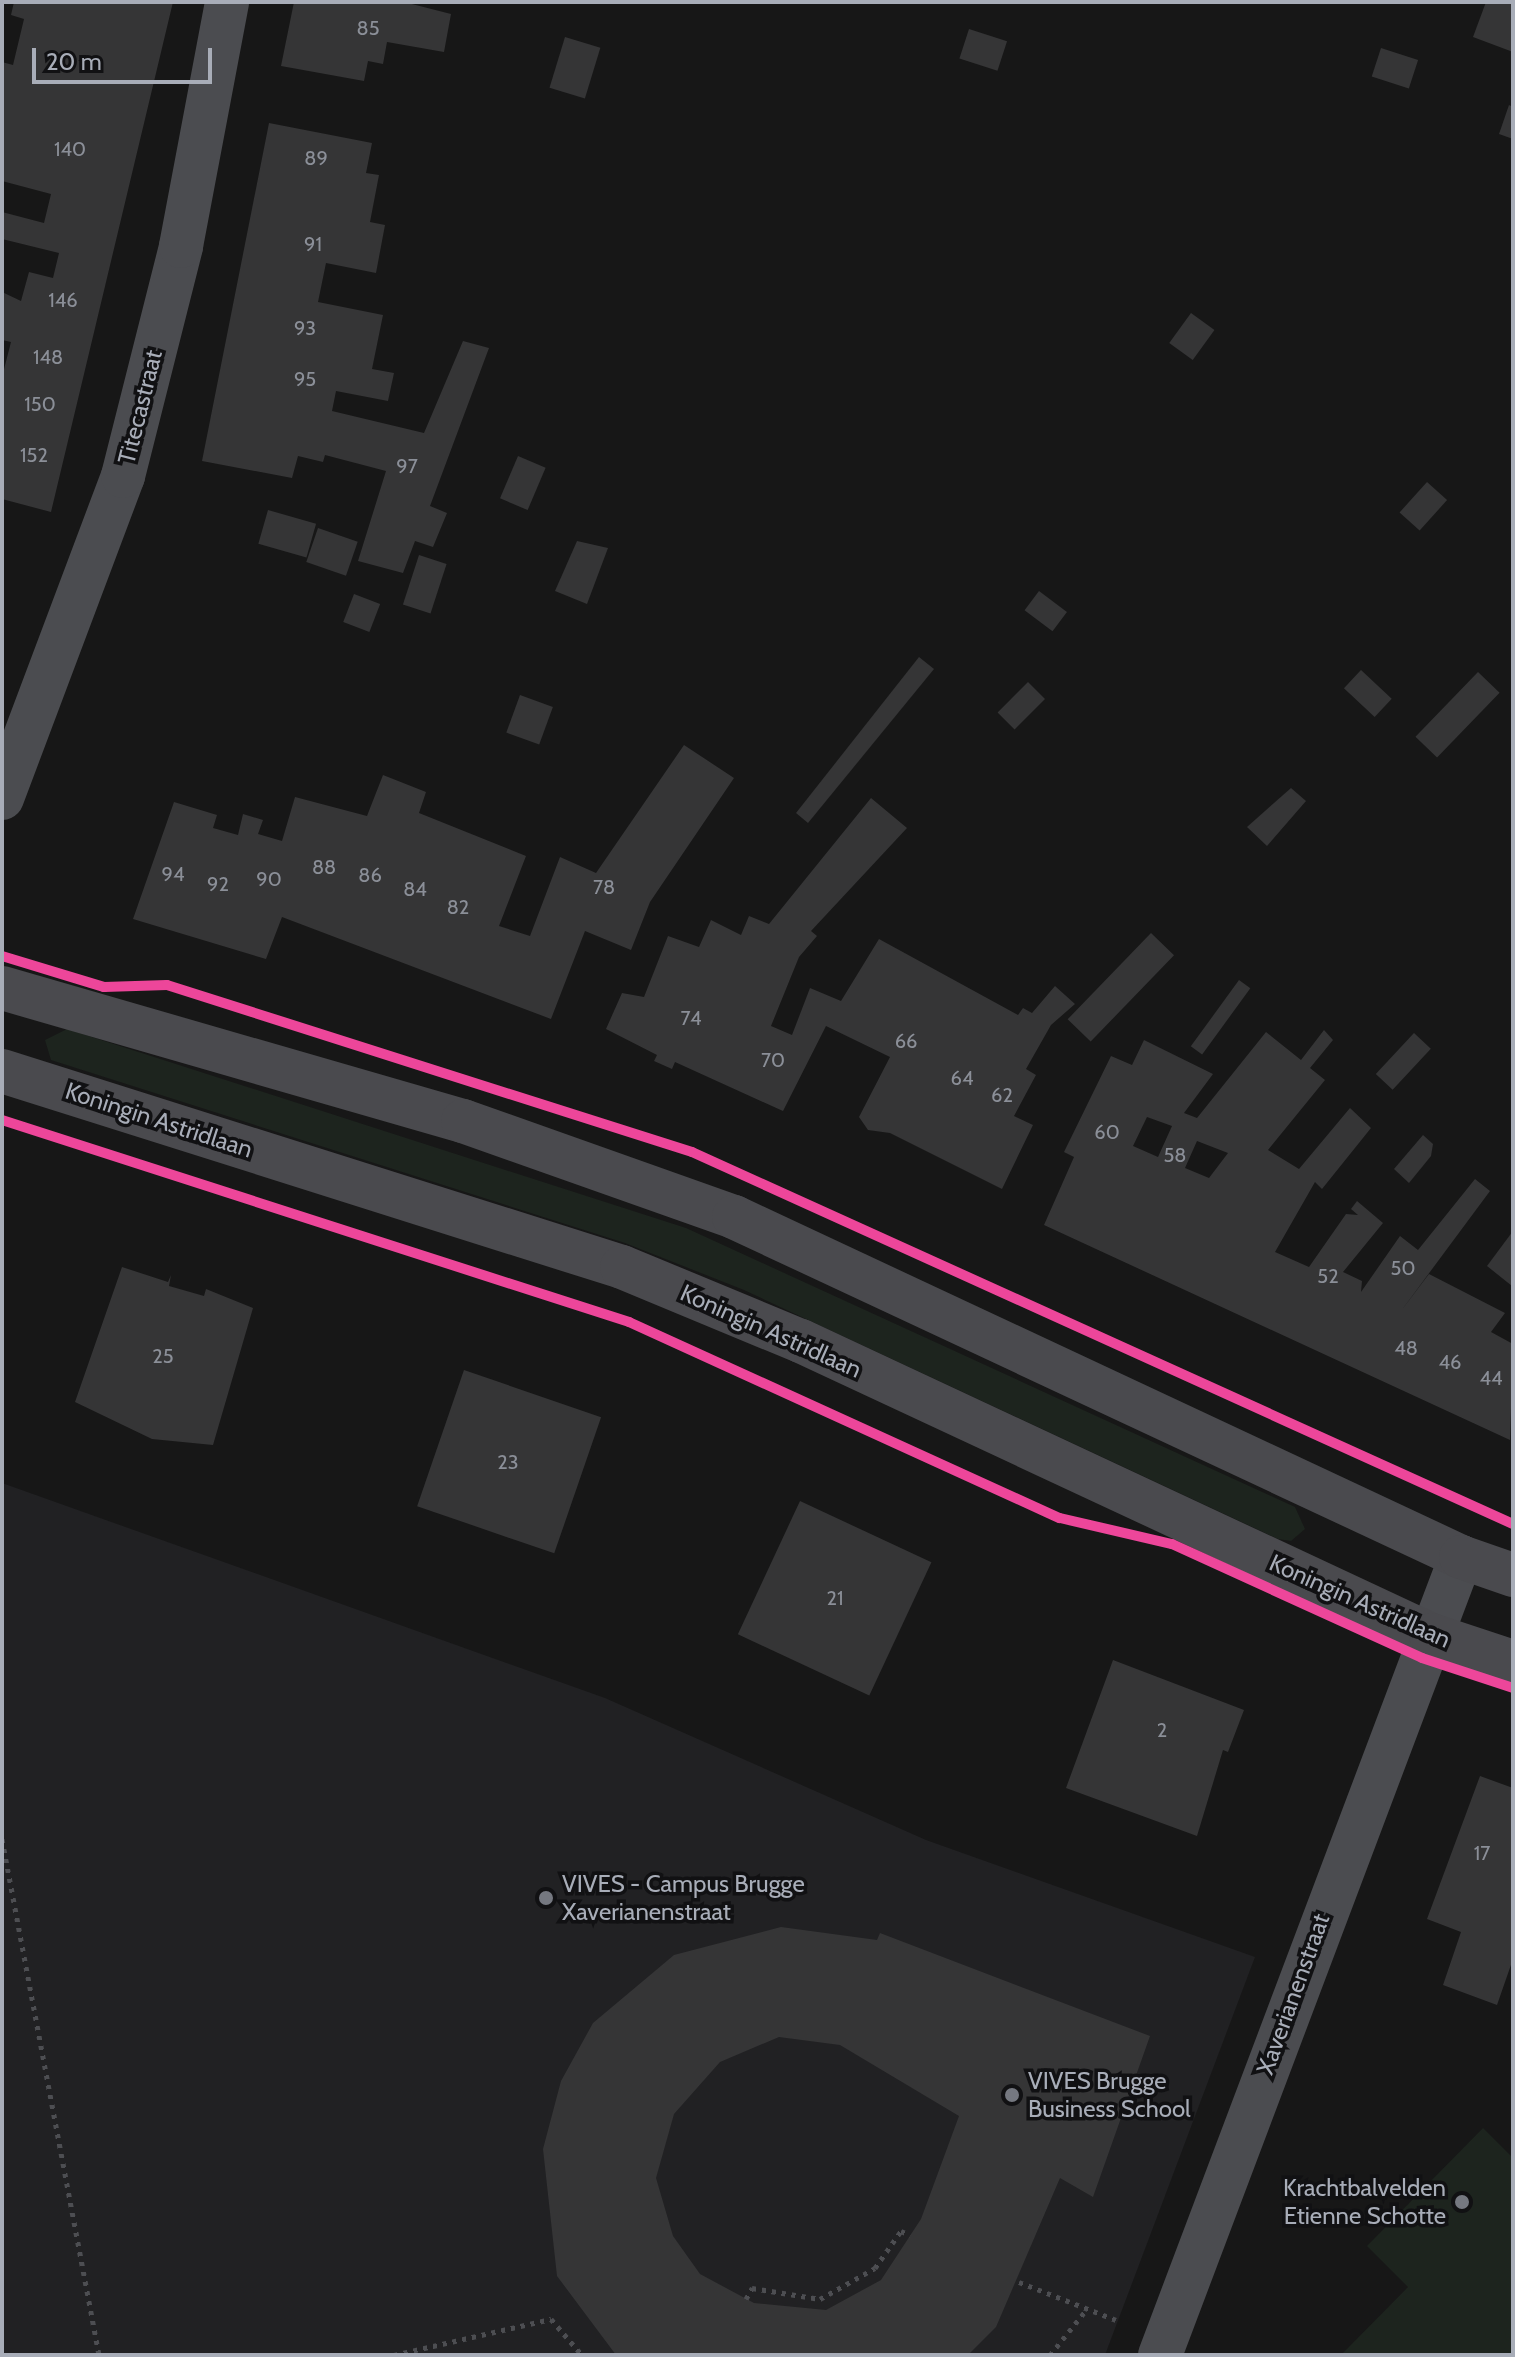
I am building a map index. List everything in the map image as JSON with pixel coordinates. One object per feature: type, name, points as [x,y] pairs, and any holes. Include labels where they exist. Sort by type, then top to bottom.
[{"type":"main road","points":[[2,988],[463,1121],[734,1217],[1461,1557],[1513,1575]]},
{"type":"main road","name":"Koningin Astridlaan","points":[[2,1071],[622,1267],[801,1341],[1431,1635],[1513,1662]]},
{"type":"street","name":"Titecastraat","points":[[2,798],[123,476],[181,246],[227,2]]},
{"type":"street","name":"Xaverianenstraat","points":[[1163,2347],[1461,1557]]},
{"type":"path","points":[[2,1839],[99,2355]]},
{"type":"path","points":[[746,2299],[752,2288],[775,2297],[820,2299],[875,2268],[901,2231],[910,2235]]},
{"type":"path","points":[[1019,2282],[1087,2309],[1163,2347]]},
{"type":"path","points":[[1050,2355],[1087,2309]]},
{"type":"path","points":[[394,2355],[551,2319],[582,2355]]},
{"type":"shaded area","points":[[67,1029],[686,1228],[1295,1507],[1305,1529],[1291,1541],[1278,1539],[744,1290],[625,1243],[51,1060],[45,1040]]},
{"type":"shaded area","name":"VIVES - Campus Brugge Xaverianenstraat","points":[[2,1483],[605,1698],[926,1840],[1255,1957],[1105,2355],[2,2355]]},
{"type":"shaded area","name":"Krachtbalvelden Etienne Schotte","points":[[1483,2128],[1513,2158],[1513,2355],[1341,2355],[1408,2287],[1367,2246]]},
{"type":"building","points":[[14,2],[173,2],[51,512],[2,499],[2,377],[11,342],[2,340],[2,292],[21,301],[29,272],[53,278],[59,253],[2,239],[2,212],[44,223],[51,194],[2,181],[2,62],[13,65],[24,19],[11,15]]},
{"type":"building","points":[[294,2],[404,2],[451,14],[444,52],[387,42],[383,64],[368,61],[364,81],[281,66]]},
{"type":"building","points":[[1486,2],[1513,2],[1513,52],[1473,37]]},
{"type":"building","points":[[969,29],[1007,41],[997,71],[959,58]]},
{"type":"building","points":[[565,37],[600,48],[585,99],[550,88]]},
{"type":"building","points":[[1381,48],[1418,60],[1409,89],[1372,77]]},
{"type":"building","points":[[1509,105],[1513,107],[1513,139],[1499,134]]},
{"type":"building","points":[[269,123],[372,143],[366,173],[379,175],[370,222],[385,225],[376,273],[326,263],[318,302],[383,315],[372,369],[394,373],[388,401],[336,391],[332,411],[424,433],[463,341],[489,348],[430,506],[447,513],[433,547],[415,541],[403,573],[358,561],[386,471],[325,455],[323,462],[298,456],[292,478],[202,461]]},
{"type":"building","points":[[1191,313],[1214,330],[1193,360],[1169,343]]},
{"type":"building","points":[[518,456],[546,468],[528,510],[500,498]]},
{"type":"building","points":[[1427,482],[1447,500],[1420,531],[1400,512]]},
{"type":"building","points":[[268,510],[316,524],[306,557],[258,544]]},
{"type":"building","points":[[318,528],[358,542],[346,576],[306,562]]},
{"type":"building","points":[[577,541],[608,548],[587,604],[555,591]]},
{"type":"building","points":[[419,555],[447,564],[431,613],[403,604]]},
{"type":"building","points":[[1039,591],[1067,612],[1053,631],[1025,610]]},
{"type":"building","points":[[354,594],[380,604],[369,632],[343,622]]},
{"type":"building","points":[[919,657],[934,669],[808,823],[796,813]]},
{"type":"building","points":[[1361,670],[1392,699],[1375,717],[1344,688]]},
{"type":"building","points":[[1478,672],[1500,693],[1437,758],[1415,737]]},
{"type":"building","points":[[1028,682],[1045,699],[1015,729],[998,712]]},
{"type":"building","points":[[520,695],[553,707],[539,745],[506,733]]},
{"type":"building","points":[[684,745],[734,778],[650,902],[631,950],[585,931],[551,1019],[282,917],[266,959],[133,919],[174,802],[217,815],[213,828],[238,835],[243,814],[263,820],[258,834],[282,841],[295,797],[367,816],[383,775],[426,792],[419,813],[526,856],[499,926],[530,936],[560,857],[596,873]]},
{"type":"building","points":[[1291,788],[1306,801],[1267,846],[1247,827]]},
{"type":"building","points":[[871,798],[907,828],[811,931],[817,936],[799,957],[771,1026],[792,1035],[810,988],[841,1001],[879,939],[1018,1015],[1023,1008],[1032,1013],[1055,986],[1075,1004],[1051,1025],[1026,1069],[1036,1075],[1014,1116],[1033,1125],[1002,1189],[890,1133],[868,1130],[859,1117],[890,1057],[826,1026],[783,1111],[675,1062],[672,1069],[654,1061],[657,1055],[606,1029],[622,993],[644,997],[668,936],[699,947],[711,920],[741,935],[749,916],[769,924]]},
{"type":"building","points":[[1151,933],[1174,955],[1091,1042],[1068,1019]]},
{"type":"building","points":[[1239,980],[1250,988],[1202,1055],[1191,1046]]},
{"type":"building","points":[[1324,1030],[1333,1040],[1310,1068],[1325,1080],[1268,1150],[1299,1169],[1350,1108],[1371,1128],[1322,1189],[1315,1182],[1275,1252],[1309,1267],[1346,1214],[1358,1215],[1351,1209],[1357,1201],[1383,1223],[1343,1272],[1362,1281],[1361,1292],[1400,1236],[1418,1250],[1475,1179],[1490,1191],[1401,1311],[1429,1274],[1505,1313],[1491,1332],[1513,1344],[1510,1440],[1044,1225],[1074,1157],[1064,1152],[1111,1056],[1132,1065],[1144,1040],[1213,1074],[1184,1113],[1197,1118],[1266,1032],[1301,1060]],"holes":[[[1147,1117],[1172,1126],[1158,1157],[1133,1146]],[[1197,1141],[1228,1153],[1209,1178],[1185,1168]]]},
{"type":"building","points":[[1414,1033],[1431,1049],[1393,1090],[1376,1074]]},
{"type":"building","points":[[1423,1135],[1433,1144],[1431,1156],[1409,1183],[1394,1169]]},
{"type":"building","points":[[1513,1231],[1513,1284],[1512,1286],[1487,1266]]},
{"type":"building","points":[[122,1267],[168,1282],[171,1275],[169,1286],[204,1296],[206,1289],[253,1308],[213,1445],[152,1439],[75,1402]]},
{"type":"building","points":[[464,1370],[601,1417],[554,1553],[417,1506]]},
{"type":"building","points":[[800,1501],[931,1562],[869,1696],[738,1634]]},
{"type":"building","points":[[1113,1660],[1244,1710],[1228,1752],[1223,1750],[1197,1836],[1066,1788]]},
{"type":"building","points":[[1480,1776],[1513,1788],[1513,1959],[1497,2005],[1443,1985],[1461,1932],[1427,1919]]},
{"type":"building","points":[[781,1927],[877,1940],[880,1933],[1150,2036],[1093,2197],[1060,2178],[996,2327],[968,2355],[616,2355],[557,2276],[543,2149],[561,2081],[593,2023],[674,1955]],"holes":[[[779,2037],[840,2045],[959,2116],[921,2219],[881,2280],[826,2310],[754,2303],[700,2274],[673,2236],[656,2178],[674,2114],[720,2062]]]},
{"type":"cycle path","points":[[2,956],[104,987],[167,985],[692,1152],[1513,1524]]},
{"type":"cycle path","points":[[2,1120],[629,1322],[1060,1518],[1172,1544],[1422,1658],[1513,1688]]},
{"type":"place","name":"VIVES - Campus Brugge Xaverianenstraat","points":[[546,1898]]},
{"type":"place","name":"VIVES Brugge Business School","points":[[1012,2095]]},
{"type":"place","name":"Krachtbalvelden Etienne Schotte","points":[[1462,2202]]}]
